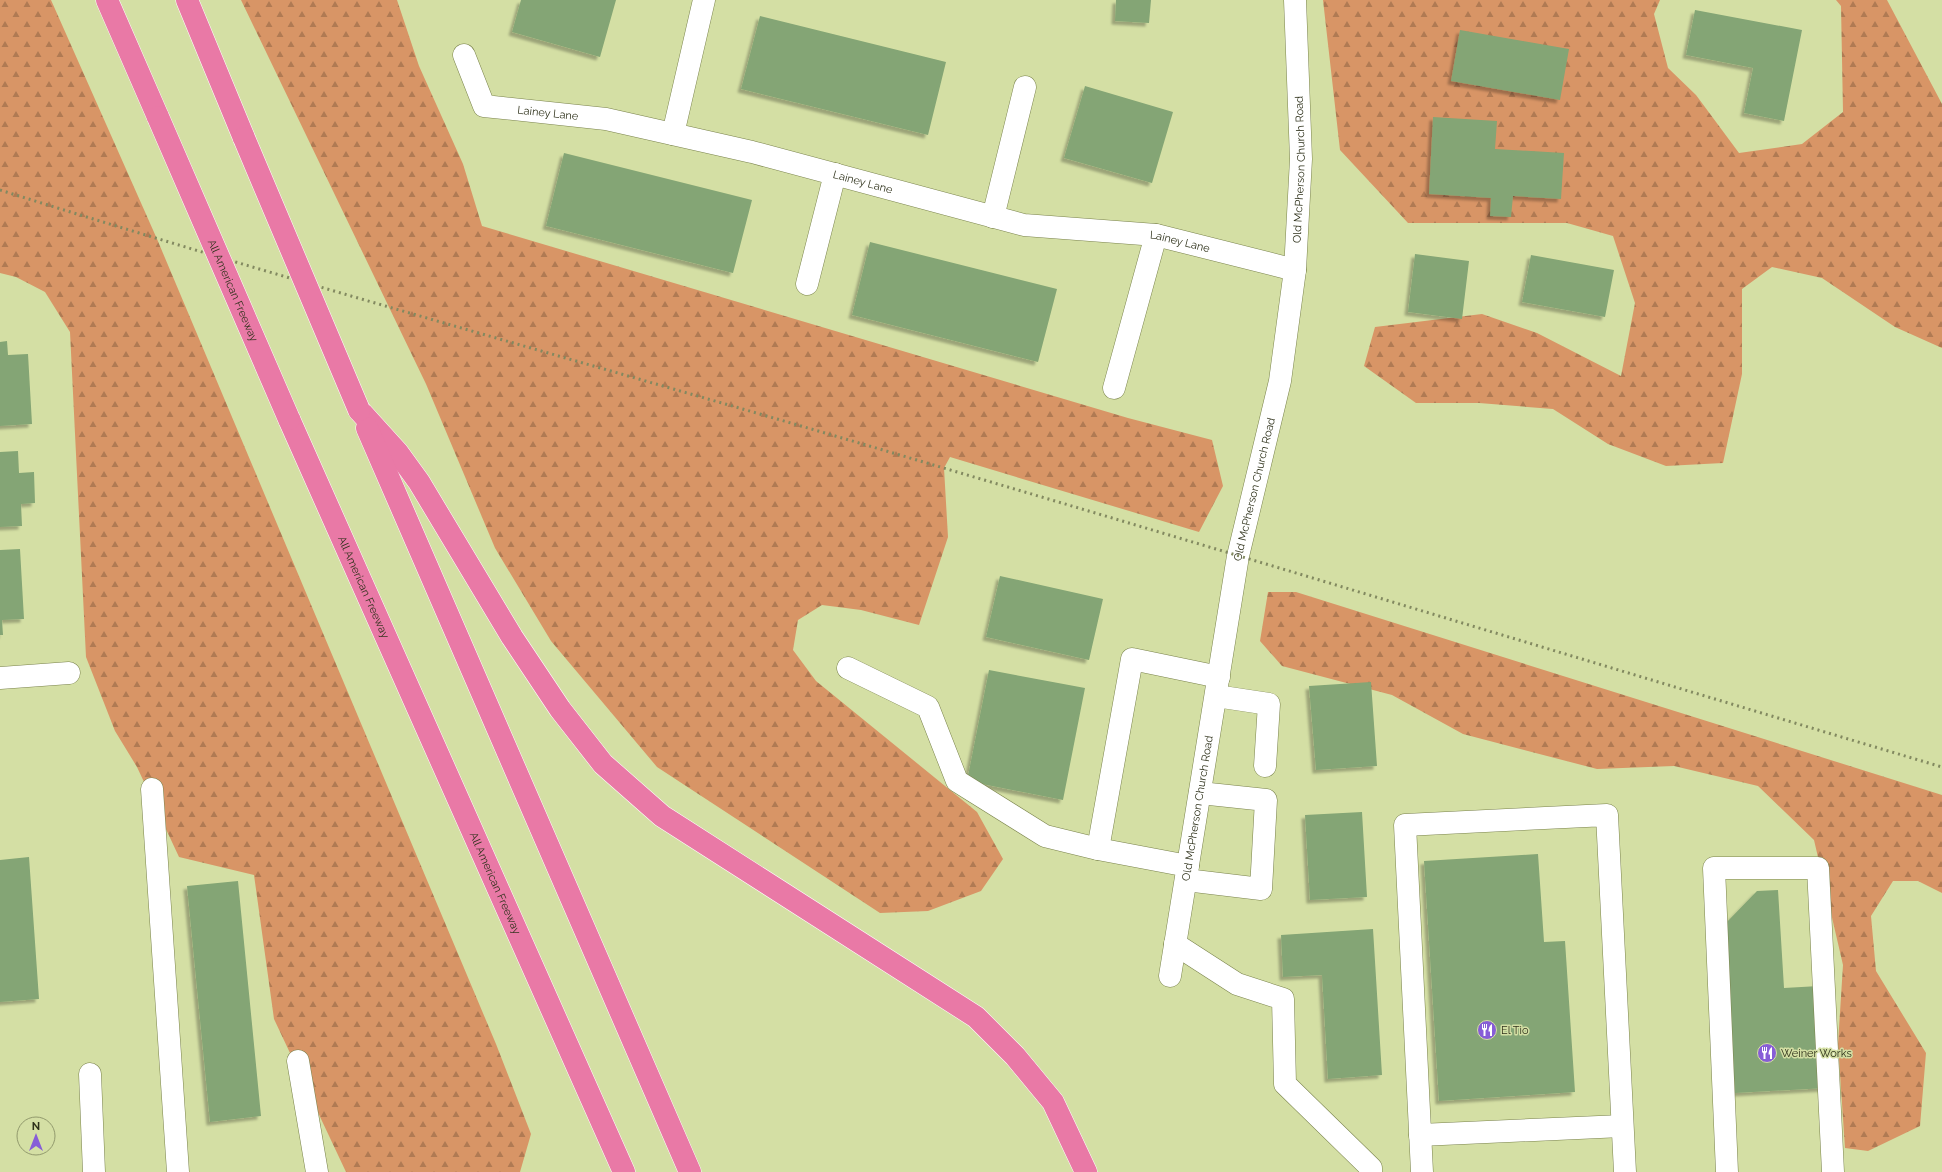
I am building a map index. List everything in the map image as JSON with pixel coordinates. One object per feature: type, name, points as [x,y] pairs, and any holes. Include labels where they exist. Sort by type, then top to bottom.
[{"type":"highway","name":"All American Freeway","points":[[107,0],[289,419],[624,1172]]},
{"type":"highway","points":[[187,0],[359,410],[388,453],[690,1172]]},
{"type":"highway","points":[[388,453],[419,482],[512,637],[556,703],[603,764],[662,816],[976,1018],[1015,1056],[1053,1102],[1086,1172]]},
{"type":"street","points":[[673,134],[704,0]]},
{"type":"street","name":"Old McPherson Church Road","points":[[1170,976],[1238,556],[1280,381],[1295,270],[1301,159],[1295,0]]},
{"type":"street","name":"Lainey Lane","points":[[464,55],[484,106],[606,118],[752,152],[1024,225],[1156,235],[1295,270]]},
{"type":"street","points":[[993,217],[1024,87]]},
{"type":"street","points":[[807,284],[835,174]]},
{"type":"street","points":[[1114,388],[1156,235]]},
{"type":"street","points":[[1098,849],[1132,659],[1269,704],[1265,766]]},
{"type":"street","points":[[848,668],[928,707],[956,781],[1044,836],[1187,873],[1261,889],[1266,800],[1200,793]]},
{"type":"street","points":[[0,678],[69,673]]},
{"type":"street","points":[[152,789],[178,1172]]},
{"type":"street","points":[[1422,1172],[1406,825],[1607,815],[1625,1172]]},
{"type":"street","points":[[1727,1172],[1714,868],[1818,868],[1833,1172]]},
{"type":"street","points":[[1175,944],[1238,984],[1283,999],[1285,1084],[1371,1168],[1372,1172]]},
{"type":"street","points":[[298,1061],[317,1172]]},
{"type":"street","points":[[90,1074],[94,1172]]},
{"type":"street","points":[[1420,1135],[1622,1126]]},
{"type":"green space","points":[[0,0],[51,0],[157,239],[496,1044],[531,1134],[520,1172],[346,1172],[274,1019],[254,875],[179,857],[137,767],[115,731],[86,657],[70,332],[45,292],[16,277],[0,273]]},
{"type":"green space","points":[[241,0],[397,0],[419,66],[463,164],[482,226],[1128,418],[1212,440],[1223,486],[1199,532],[950,457],[944,468],[948,537],[919,625],[861,610],[822,605],[798,620],[793,650],[816,681],[977,812],[1003,859],[981,891],[928,911],[880,913],[657,767],[551,641],[495,548],[426,384]]},
{"type":"green space","points":[[1323,0],[1660,0],[1654,14],[1668,68],[1696,95],[1739,153],[1802,144],[1843,112],[1841,6],[1836,0],[1887,0],[1942,104],[1942,348],[1895,327],[1822,278],[1772,267],[1742,289],[1742,374],[1723,463],[1666,466],[1608,444],[1553,409],[1479,403],[1416,403],[1364,366],[1375,327],[1482,314],[1537,333],[1621,376],[1635,303],[1613,236],[1567,223],[1408,223],[1340,150]]},
{"type":"green space","points":[[1268,592],[1296,592],[1942,795],[1942,893],[1918,881],[1893,881],[1871,916],[1876,971],[1926,1053],[1920,1126],[1868,1151],[1845,1148],[1838,1044],[1843,965],[1814,840],[1758,786],[1674,766],[1597,769],[1463,734],[1392,695],[1282,666],[1260,641]]},
{"type":"building","points":[[521,0],[616,0],[600,57],[512,32]]},
{"type":"building","points":[[1116,0],[1151,0],[1149,23],[1115,21]]},
{"type":"building","points":[[1695,10],[1802,30],[1784,121],[1744,113],[1753,68],[1686,55]]},
{"type":"building","points":[[760,16],[946,62],[928,135],[741,89]]},
{"type":"building","points":[[1460,30],[1569,49],[1560,100],[1451,81]]},
{"type":"building","points":[[1085,86],[1173,112],[1152,183],[1064,158]]},
{"type":"building","points":[[1433,117],[1497,121],[1495,149],[1564,153],[1561,199],[1513,196],[1511,217],[1490,216],[1491,198],[1429,194]]},
{"type":"building","points":[[564,153],[752,200],[733,273],[546,226]]},
{"type":"building","points":[[870,242],[1057,289],[1038,362],[852,315]]},
{"type":"building","points":[[1415,254],[1469,261],[1462,319],[1408,312]]},
{"type":"building","points":[[1531,255],[1614,270],[1605,317],[1522,302]]},
{"type":"building","points":[[7,341],[8,355],[28,354],[32,424],[0,426],[0,342]]},
{"type":"building","points":[[18,451],[19,473],[34,472],[35,503],[21,504],[22,526],[0,527],[0,452]]},
{"type":"building","points":[[20,549],[24,619],[2,620],[3,635],[0,635],[0,550]]},
{"type":"building","points":[[1000,576],[1103,599],[1089,660],[986,637]]},
{"type":"building","points":[[989,670],[1085,688],[1063,800],[967,781]]},
{"type":"building","points":[[1371,682],[1377,766],[1316,770],[1309,686]]},
{"type":"building","points":[[1362,812],[1367,897],[1310,900],[1305,815]]},
{"type":"building","points":[[1538,854],[1544,942],[1565,941],[1575,1092],[1439,1101],[1424,861]]},
{"type":"building","points":[[29,857],[39,999],[0,1002],[0,860]]},
{"type":"building","points":[[238,881],[261,1116],[210,1122],[187,886]]},
{"type":"building","points":[[1778,890],[1784,988],[1819,986],[1826,1088],[1735,1093],[1725,924],[1757,891]]},
{"type":"building","points":[[1373,929],[1382,1075],[1328,1079],[1322,975],[1283,977],[1281,935]]},
{"type":"railway","points":[[0,190],[236,262],[829,434],[1942,767]]},
{"type":"place","name":"El Tio","points":[[1487,1030]]},
{"type":"place","name":"Weiner Works","points":[[1767,1053]]}]
